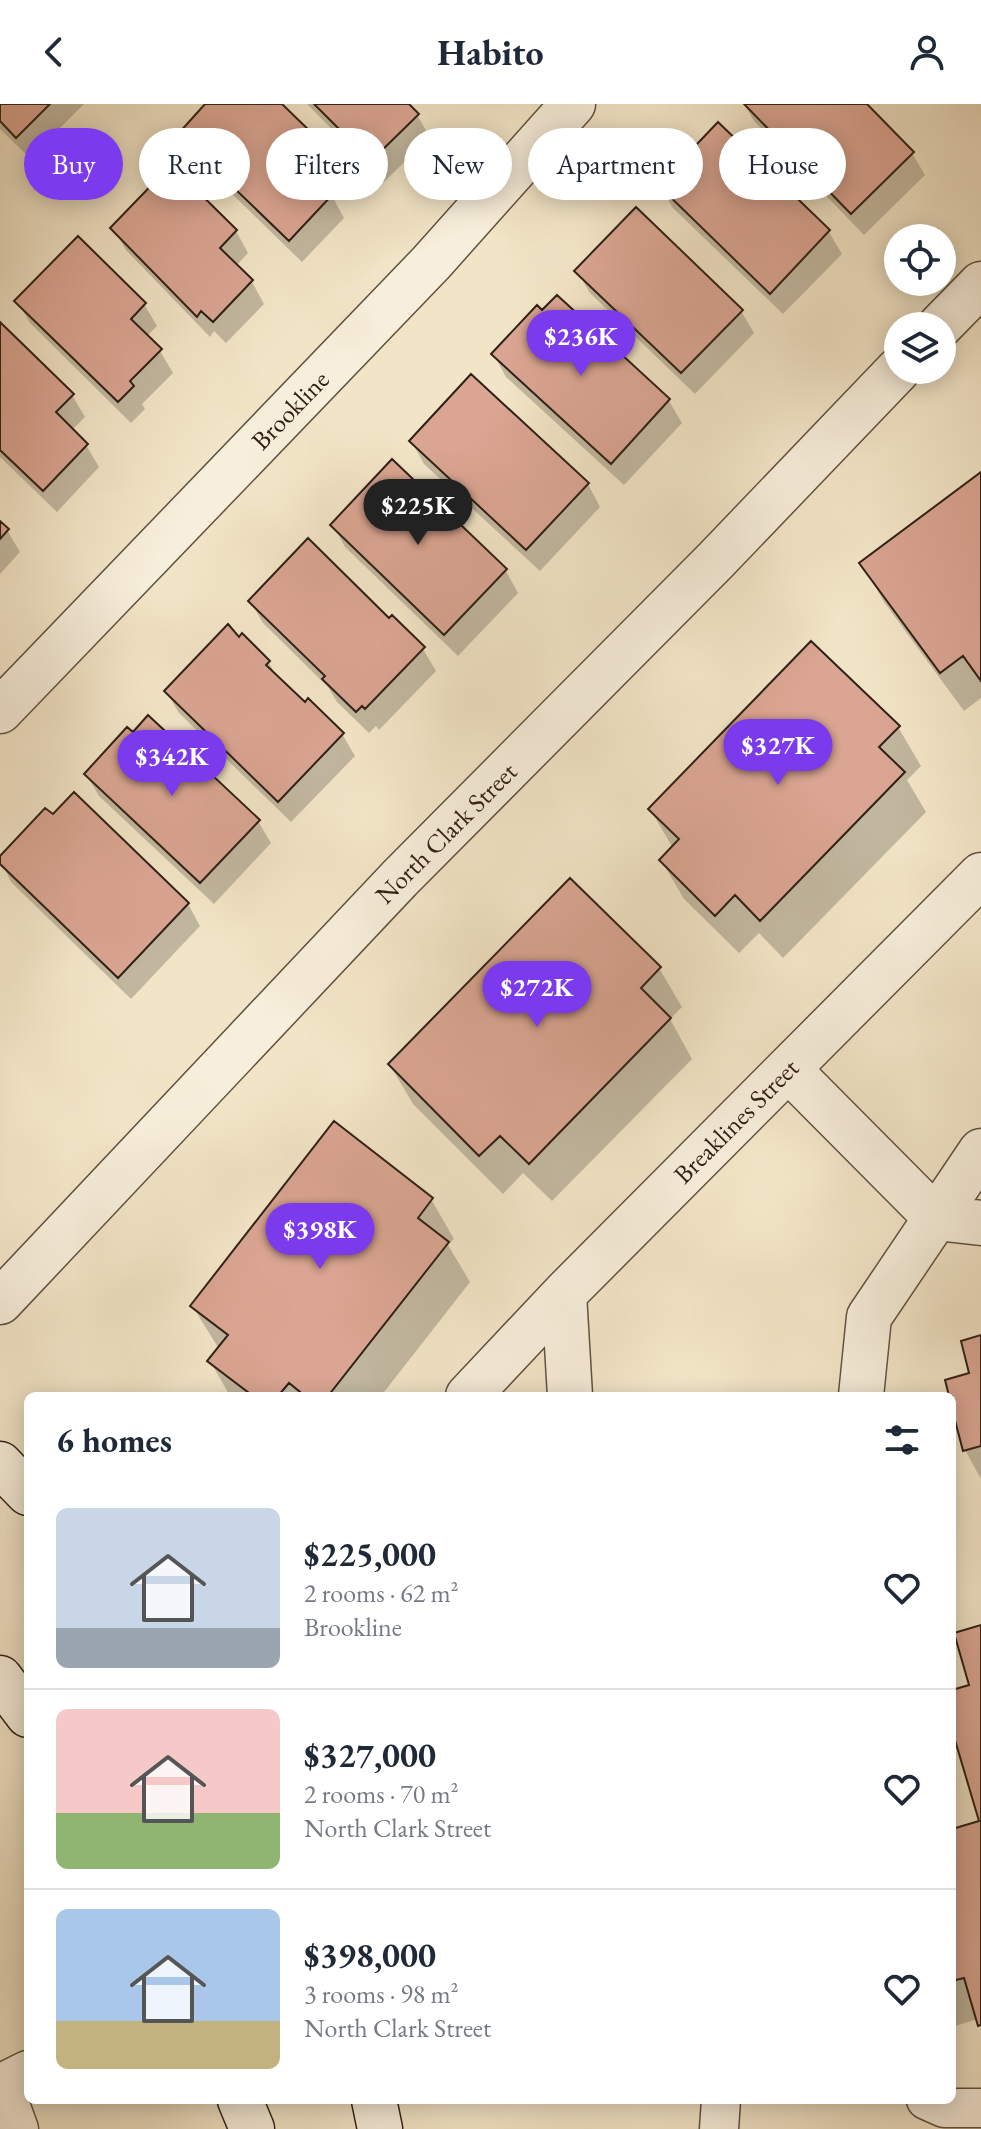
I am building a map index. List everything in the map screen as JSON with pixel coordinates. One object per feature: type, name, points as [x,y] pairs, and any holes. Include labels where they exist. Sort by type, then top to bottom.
[{"type":"street","name":"Brookline","points":[[0,711],[431,263],[573,104]]},
{"type":"street","points":[[954,312],[981,284]]},
{"type":"street","name":"North Clark Street","points":[[0,1302],[399,879],[716,560],[885,384]]},
{"type":"street","name":"Breaklines Street","points":[[472,1392],[564,1294],[981,875]]},
{"type":"street","points":[[788,1069],[936,1218],[981,1223]]},
{"type":"street","points":[[861,1392],[869,1317],[981,1151]]},
{"type":"street","points":[[564,1294],[570,1392]]},
{"type":"street","points":[[0,1464],[24,1489]]},
{"type":"street","points":[[0,1678],[24,1710]]},
{"type":"street","points":[[242,2104],[252,2129]]},
{"type":"street","points":[[375,2104],[380,2129]]},
{"type":"lane","points":[[8,2081],[19,2129]]},
{"type":"lane","points":[[719,2129],[721,2104]]},
{"type":"lane","points":[[935,2104],[944,2108],[981,2108]]},
{"type":"building","points":[[0,104],[50,104],[16,138],[0,121]]},
{"type":"building","points":[[205,104],[282,104],[307,128],[266,128],[266,200],[327,200],[289,241],[246,200],[250,200],[250,128],[183,128]]},
{"type":"building","points":[[314,104],[409,104],[419,114],[388,144],[388,128],[338,128]]},
{"type":"building","points":[[744,104],[867,104],[914,152],[851,214],[837,200],[846,200],[846,128],[767,128]]},
{"type":"building","points":[[718,122],[724,128],[719,128],[719,200],[799,200],[830,230],[770,294],[673,200],[703,200],[703,138]]},
{"type":"building","points":[[139,198],[207,200],[237,230],[220,248],[253,280],[213,322],[201,311],[197,317],[110,228]]},
{"type":"building","points":[[636,207],[743,310],[681,373],[574,271]]},
{"type":"building","points":[[78,236],[146,303],[131,319],[162,349],[130,381],[134,386],[118,402],[14,301]]},
{"type":"building","points":[[557,295],[670,399],[611,464],[491,354],[537,305],[542,310]]},
{"type":"building","points":[[0,322],[74,394],[56,412],[88,444],[43,491],[0,450]]},
{"type":"building","points":[[471,374],[589,483],[526,550],[409,441]]},
{"type":"building","points":[[392,459],[507,569],[444,635],[330,525]]},
{"type":"building","points":[[981,472],[981,681],[963,656],[940,673],[859,563]]},
{"type":"building","points":[[0,521],[9,529],[0,539]]},
{"type":"building","points":[[308,538],[389,618],[392,615],[425,647],[365,709],[362,706],[356,712],[322,679],[325,676],[248,601]]},
{"type":"building","points":[[228,624],[239,637],[242,633],[270,661],[266,665],[305,702],[308,698],[344,733],[278,802],[164,691]]},
{"type":"building","points":[[811,641],[900,726],[879,747],[905,772],[760,921],[735,895],[715,916],[659,860],[679,839],[648,809]]},
{"type":"building","points":[[148,715],[260,820],[200,883],[84,774],[127,727],[133,732]]},
{"type":"building","points":[[74,792],[189,903],[118,978],[0,864],[0,856],[45,808],[53,814]]},
{"type":"building","points":[[570,878],[661,967],[641,988],[671,1018],[529,1164],[500,1136],[479,1156],[388,1064]]},
{"type":"building","points":[[334,1121],[433,1198],[418,1218],[449,1242],[331,1392],[300,1392],[289,1383],[281,1392],[248,1392],[207,1361],[228,1335],[190,1306]]},
{"type":"building","points":[[981,1335],[981,1446],[963,1451],[956,1424],[956,1392],[948,1392],[945,1380],[969,1373],[961,1341]]},
{"type":"building","points":[[981,1625],[981,2025],[978,2026],[964,1978],[956,1980],[956,1828],[979,1821],[956,1743],[956,1689],[969,1685],[956,1632]]}]
